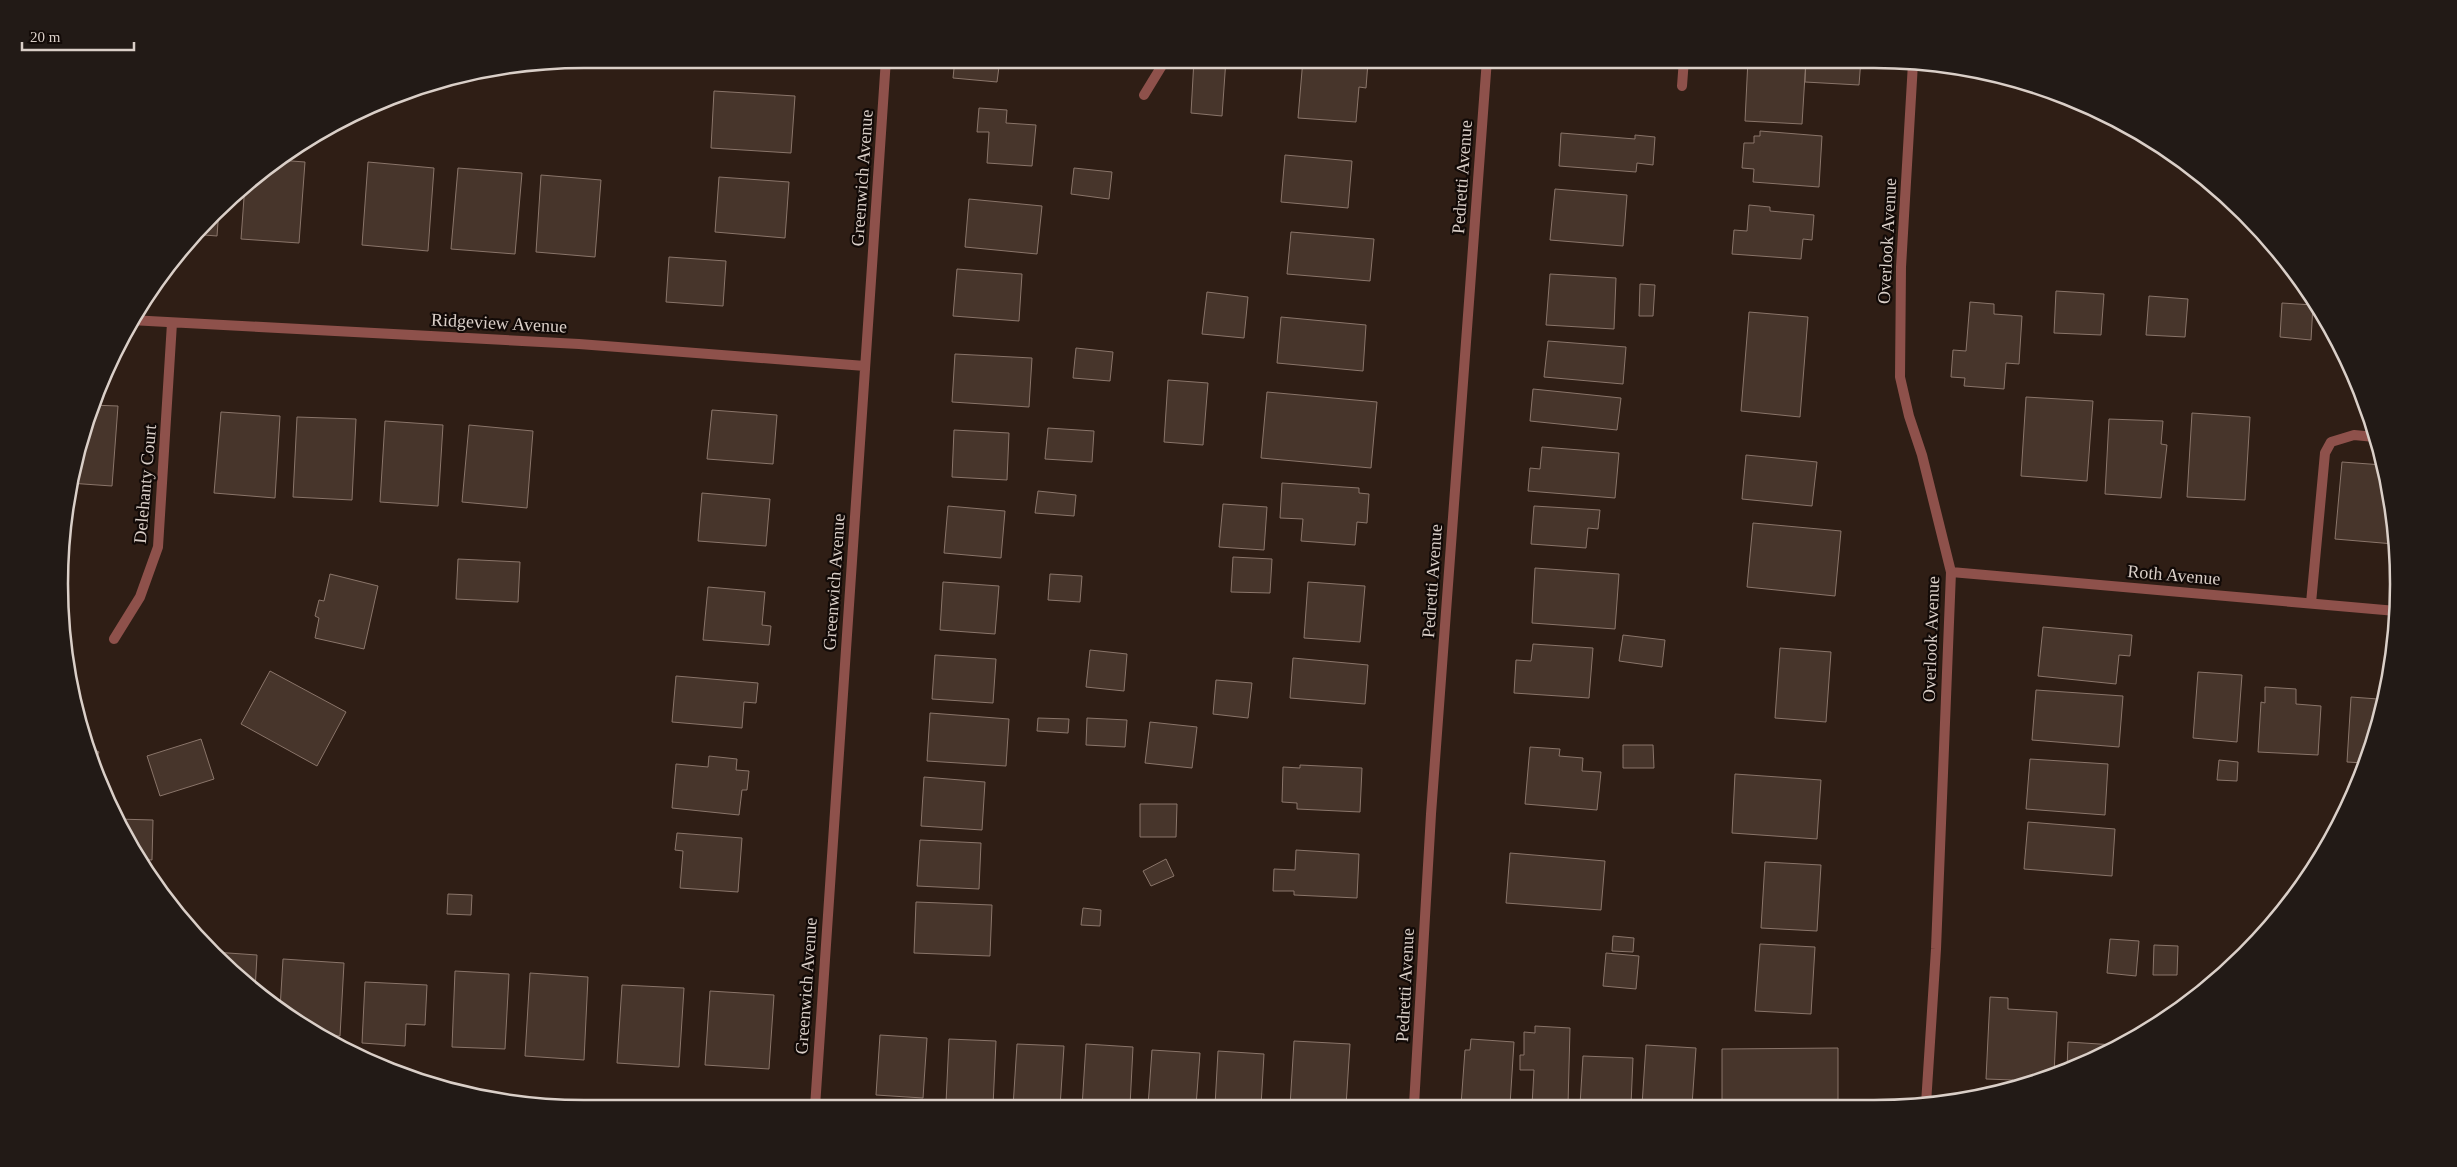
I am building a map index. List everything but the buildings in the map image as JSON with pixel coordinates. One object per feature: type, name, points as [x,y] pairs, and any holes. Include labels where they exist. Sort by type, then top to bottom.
[{"type":"street","name":"Greenwich Avenue","points":[[817,1100],[885,68]]},
{"type":"street","points":[[1144,95],[1160,68]]},
{"type":"street","name":"Pedretti Avenue","points":[[1414,1100],[1431,814],[1486,68]]},
{"type":"street","points":[[1682,86],[1683,68]]},
{"type":"street","name":"Overlook Avenue","points":[[1913,69],[1901,267],[1900,378],[1909,416],[1922,455],[1951,572],[1936,939],[1926,1096]]},
{"type":"street","name":"Ridgeview Avenue","points":[[140,320],[579,344],[865,366]]},
{"type":"street","name":"Delehanty Court","points":[[114,639],[140,596],[158,547],[172,322]]},
{"type":"street","points":[[2311,603],[2325,453],[2331,442],[2354,435],[2368,436]]},
{"type":"street","name":"Roth Avenue","points":[[1951,572],[2388,610]]}]
